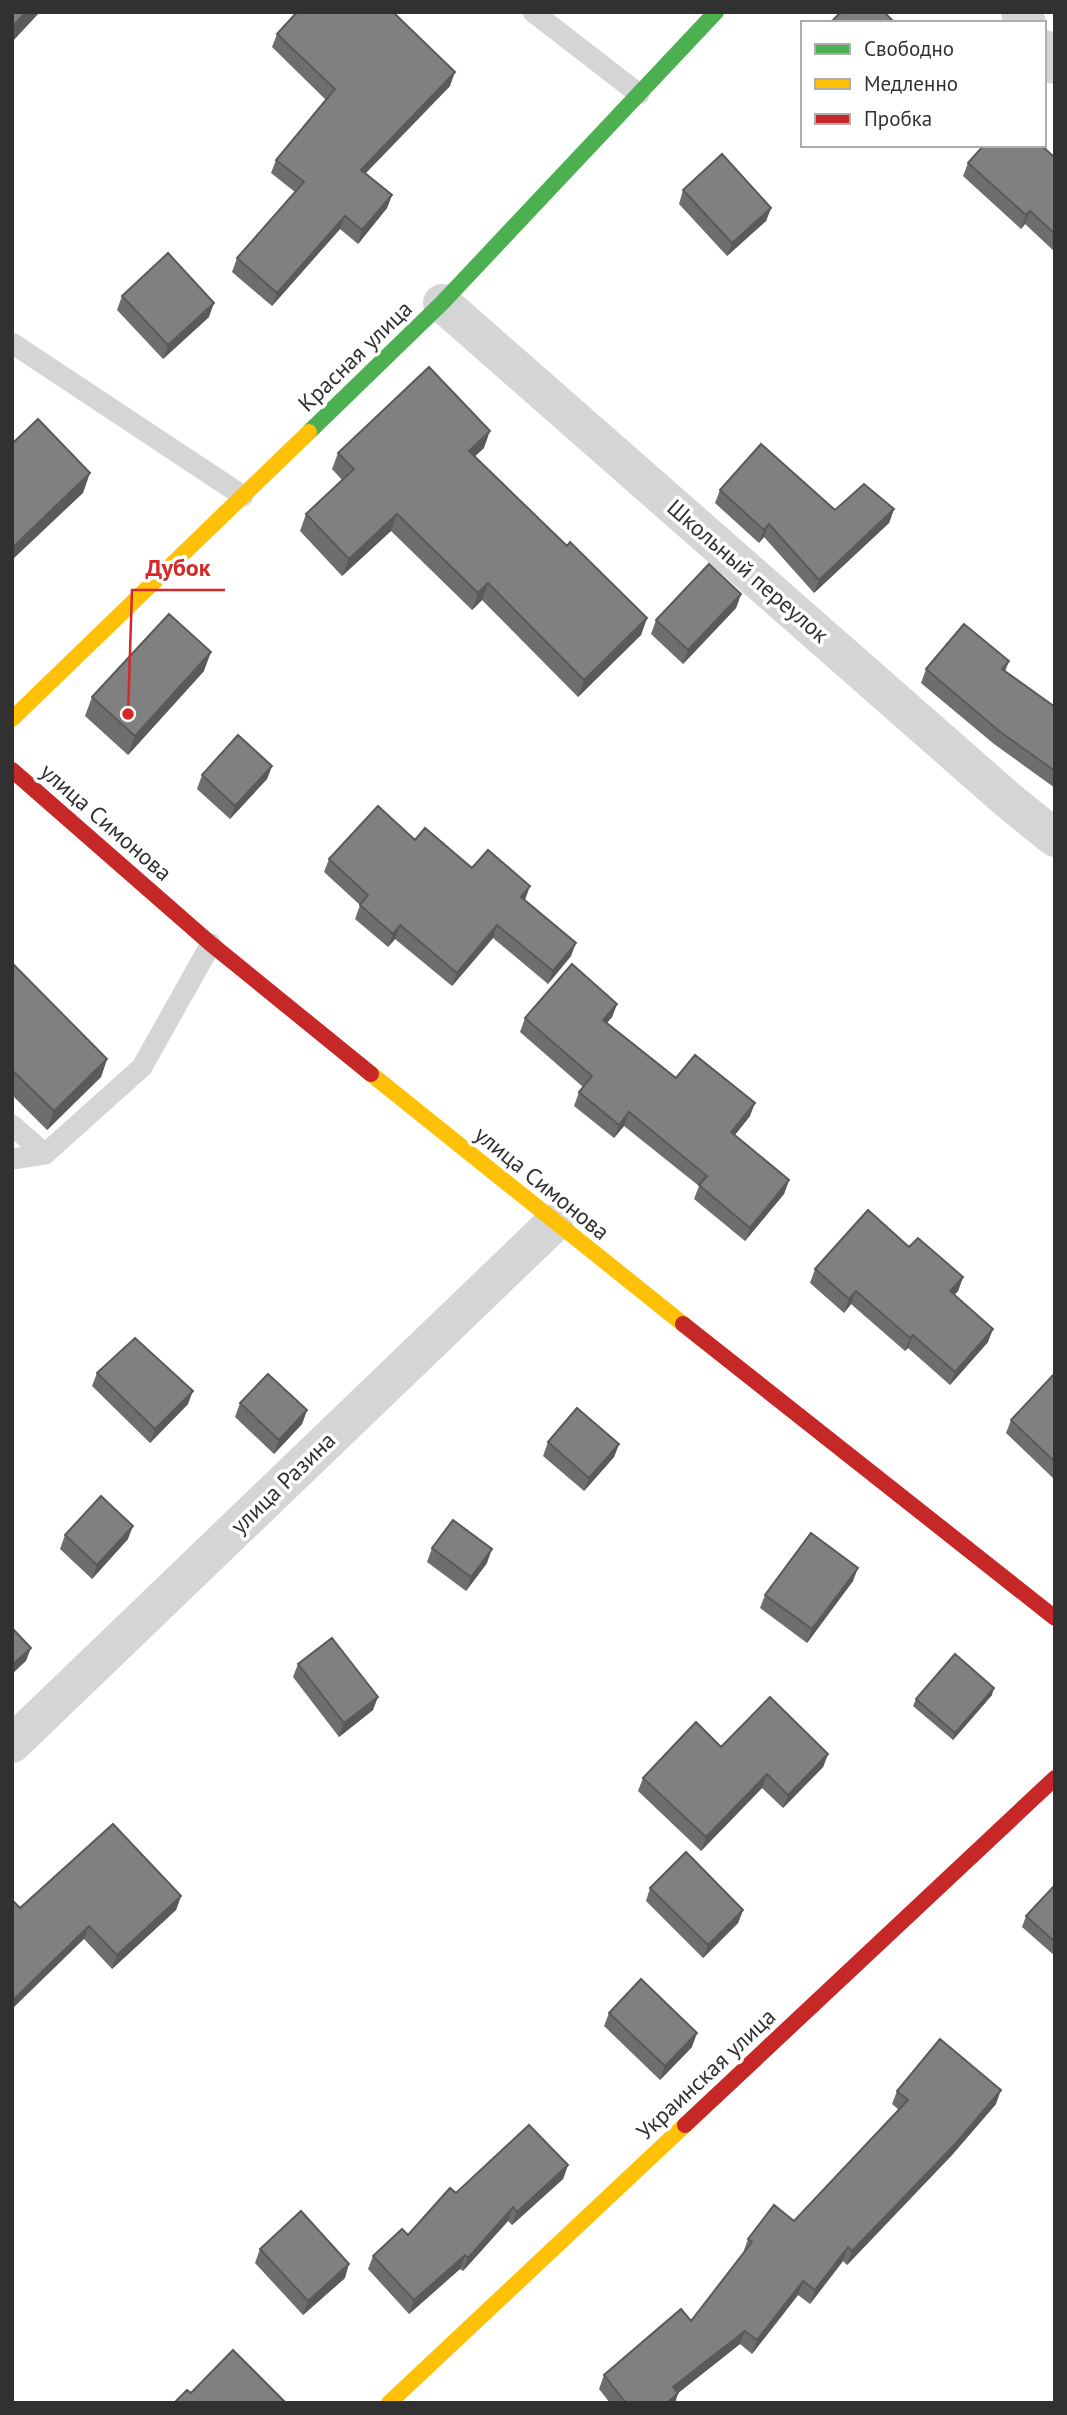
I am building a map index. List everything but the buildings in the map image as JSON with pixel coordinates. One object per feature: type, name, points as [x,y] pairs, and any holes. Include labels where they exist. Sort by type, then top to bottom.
[{"type":"street","name":"Красная улица","points":[[12,719],[442,303],[716,12]]},
{"type":"street","name":"Школьный переулок","points":[[442,303],[997,791],[1055,838]]},
{"type":"street","name":"улица Симонова","points":[[12,770],[211,944],[554,1223],[1055,1618]]},
{"type":"street","name":"улица Разина","points":[[12,1744],[554,1223]]},
{"type":"street","name":"Украинская улица","points":[[389,2403],[1055,1778]]},
{"type":"lane","points":[[533,12],[639,94]]},
{"type":"lane","points":[[12,343],[243,496]]},
{"type":"lane","points":[[12,1159],[45,1154],[142,1066],[211,944]]},
{"type":"lane","points":[[12,1125],[45,1154]]},
{"type":"traffic: fast","points":[[309,432],[442,303],[716,12]]},
{"type":"traffic: slow","points":[[12,719],[309,432]]},
{"type":"traffic: slow","points":[[371,1074],[683,1324]]},
{"type":"traffic: slow","points":[[389,2403],[685,2125]]},
{"type":"traffic: jam","points":[[12,770],[211,944],[371,1074]]},
{"type":"traffic: jam","points":[[683,1324],[1055,1618]]},
{"type":"traffic: jam","points":[[685,2125],[1055,1778]]},
{"type":"place","name":"Дубок","points":[[128,714]]}]
